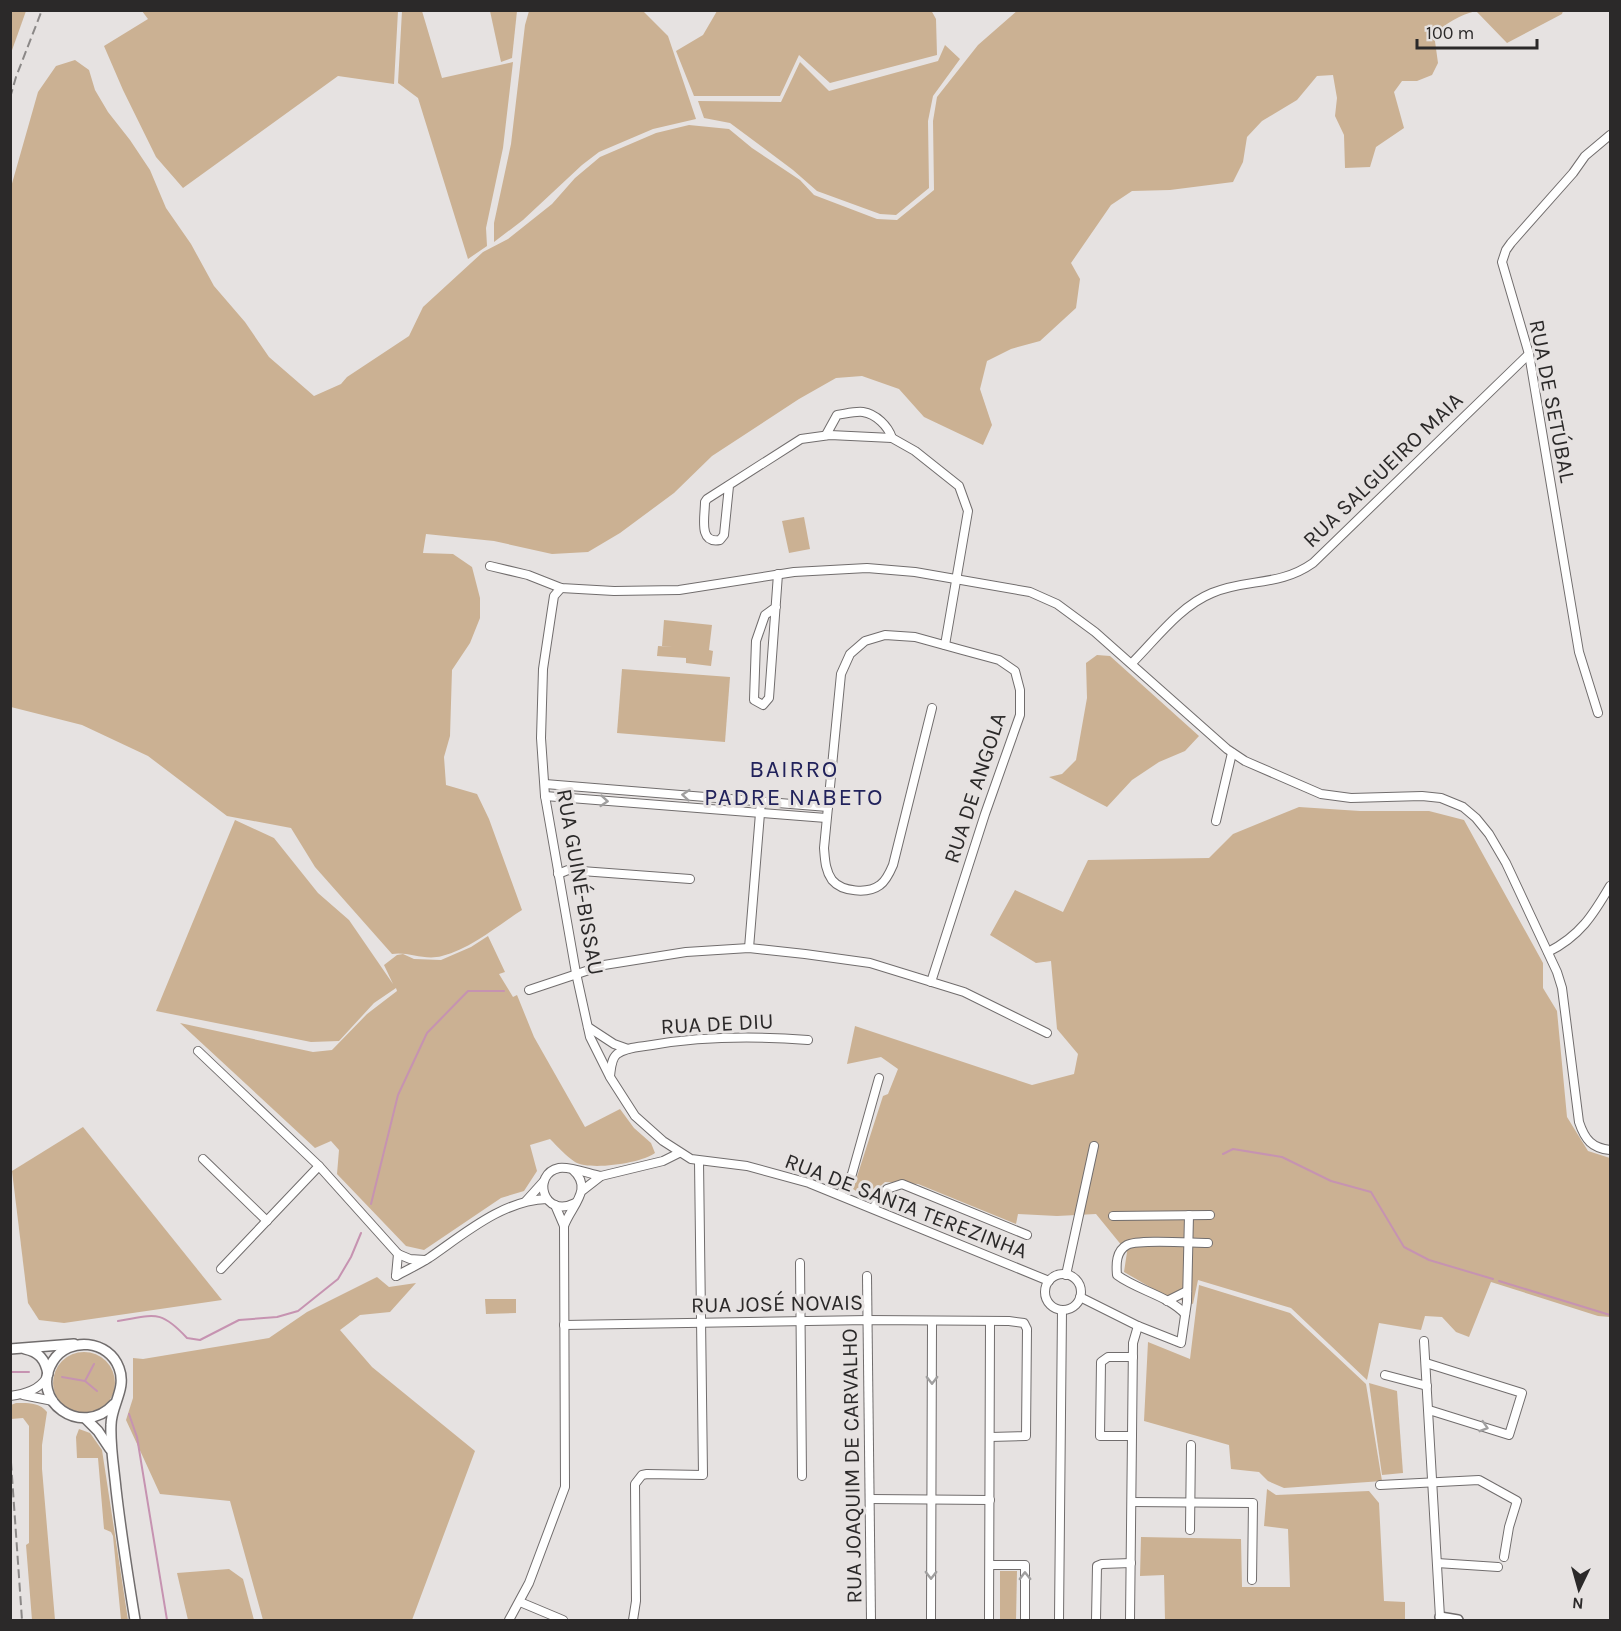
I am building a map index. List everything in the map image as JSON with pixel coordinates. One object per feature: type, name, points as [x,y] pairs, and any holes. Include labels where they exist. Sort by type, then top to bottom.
[{"type":"street","name":"RUA DE SETÚBAL","points":[[1598,713],[1579,652],[1529,354],[1502,268],[1503,256],[1511,243],[1574,173],[1585,156],[1611,135]]},
{"type":"street","name":"RUA SALGUEIRO MAIA","points":[[1132,663],[1182,612],[1203,597],[1221,590],[1283,578],[1313,563],[1529,354]]},
{"type":"street","points":[[826,435],[837,415],[864,412],[879,420],[889,429],[892,438]]},
{"type":"street","points":[[729,486],[724,535],[720,540],[713,540],[706,537],[704,532],[705,502],[708,497],[801,439],[826,435],[892,438],[915,451],[959,486],[968,511],[945,645]]},
{"type":"street","points":[[490,566],[528,575],[561,588],[657,592],[820,569],[867,568],[915,572],[1030,592],[1067,610],[1132,663],[1232,753],[1307,789],[1329,796],[1371,799],[1432,797],[1449,800],[1463,807],[1476,818],[1497,847],[1548,952],[1562,988],[1579,1122],[1583,1135],[1596,1148],[1611,1150]]},
{"type":"street","points":[[776,607],[765,615],[756,642],[754,700],[763,705],[769,698],[776,607],[778,574]]},
{"type":"street","name":"RUA GUINÉ-BISSAU","points":[[561,588],[554,596],[543,669],[541,738],[545,796],[550,814],[576,973],[590,1037],[610,1077],[635,1116],[679,1153]]},
{"type":"street","name":"RUA DE ANGOLA","points":[[931,982],[985,814],[1020,715],[1020,690],[1015,671],[999,660],[915,638],[885,635],[865,641],[850,654],[841,674],[824,848],[825,866],[833,881],[845,888],[859,890],[872,889],[882,884],[893,865],[932,708]]},
{"type":"street","points":[[1216,821],[1232,753]]},
{"type":"street","points":[[545,784],[828,807]]},
{"type":"street","points":[[545,796],[826,818]]},
{"type":"street","points":[[749,948],[761,801]]},
{"type":"street","points":[[558,874],[568,870],[690,879]]},
{"type":"street","points":[[1548,952],[1565,943],[1590,920],[1611,886]]},
{"type":"street","points":[[529,990],[604,965],[686,952],[749,948],[870,963],[964,992],[1047,1033]]},
{"type":"street","points":[[588,1027],[614,1044],[628,1049]]},
{"type":"street","name":"RUA DE DIU","points":[[628,1049],[691,1038],[757,1036],[808,1040]]},
{"type":"street","points":[[610,1077],[611,1064],[615,1055],[628,1049]]},
{"type":"street","points":[[198,1050],[319,1166],[398,1254],[425,1260]]},
{"type":"street","points":[[840,1195],[852,1174],[879,1078]]},
{"type":"street","points":[[1066,1275],[1094,1146]]},
{"type":"street","points":[[564,1226],[583,1190],[601,1176],[663,1161],[679,1153]]},
{"type":"street","name":"RUA DE SANTA TEREZINHA","points":[[679,1153],[699,1161],[747,1166],[809,1183],[1049,1281]]},
{"type":"street","points":[[202,1159],[267,1221]]},
{"type":"street","points":[[633,1620],[636,1601],[635,1484],[638,1479],[647,1474],[703,1475],[699,1161]]},
{"type":"street","points":[[220,1269],[319,1166]]},
{"type":"street","points":[[526,1201],[551,1172],[558,1168],[601,1176]]},
{"type":"street","points":[[573,1170],[582,1182],[583,1190]]},
{"type":"street","points":[[509,1620],[529,1583],[565,1486],[564,1226],[555,1205],[547,1199],[544,1192],[544,1181]]},
{"type":"street","points":[[873,1208],[887,1189],[902,1184],[1027,1235]]},
{"type":"street","points":[[398,1254],[396,1276],[425,1260],[468,1230],[526,1201],[547,1199]]},
{"type":"street","points":[[555,1205],[568,1206],[575,1203]]},
{"type":"street","points":[[1080,1298],[1138,1326],[1181,1343],[1187,1291],[1190,1215]]},
{"type":"street","points":[[1113,1216],[1210,1215]]},
{"type":"street","points":[[1185,1314],[1167,1301],[1129,1284],[1117,1275],[1116,1263],[1119,1252],[1127,1244],[1142,1242],[1208,1243]]},
{"type":"street","points":[[800,1263],[802,1476]]},
{"type":"street","points":[[1066,1275],[1079,1284],[1080,1298],[1071,1308],[1062,1310],[1052,1306],[1047,1300],[1046,1287],[1055,1276],[1066,1275]]},
{"type":"street","name":"RUA JOAQUIM DE CARVALHO","points":[[867,1276],[871,1620]]},
{"type":"street","points":[[1167,1301],[1187,1291]]},
{"type":"street","points":[[1059,1620],[1062,1310]]},
{"type":"street","name":"RUA JOSÉ NOVAIS","points":[[564,1325],[868,1320],[1023,1323],[1027,1329],[1026,1436],[990,1437]]},
{"type":"street","points":[[931,1620],[932,1322]]},
{"type":"street","points":[[990,1322],[990,1620]]},
{"type":"street","points":[[1130,1620],[1133,1343],[1138,1326]]},
{"type":"street","points":[[1424,1341],[1440,1619],[1458,1620]]},
{"type":"street","points":[[15,1349],[65,1343],[80,1344],[101,1348],[117,1362],[122,1383],[114,1404],[111,1426],[112,1456],[135,1620]]},
{"type":"street","points":[[22,1395],[38,1387],[59,1354],[80,1344]]},
{"type":"street","points":[[15,1349],[39,1354],[46,1365],[47,1386],[53,1401],[69,1415],[86,1419],[99,1416],[114,1404]]},
{"type":"street","points":[[1132,1436],[1100,1436],[1101,1362],[1108,1357],[1133,1357]]},
{"type":"street","points":[[1425,1363],[1522,1393],[1509,1435],[1428,1410]]},
{"type":"street","points":[[1385,1375],[1427,1386]]},
{"type":"street","points":[[10,1396],[22,1395],[53,1401]]},
{"type":"street","points":[[86,1419],[106,1441],[112,1456]]},
{"type":"street","points":[[1190,1530],[1191,1445]]},
{"type":"street","points":[[1380,1485],[1479,1480],[1517,1501],[1509,1527],[1504,1557]]},
{"type":"street","points":[[870,1499],[990,1500]]},
{"type":"street","points":[[1131,1502],[1253,1503],[1252,1580]]},
{"type":"street","points":[[1096,1620],[1097,1566],[1131,1563]]},
{"type":"street","points":[[1437,1563],[1498,1567]]},
{"type":"street","points":[[990,1565],[1025,1565],[1025,1620]]},
{"type":"street","points":[[520,1602],[563,1620]]},
{"type":"shaded area","points":[[931,10],[936,19],[937,55],[830,83],[799,55],[780,96],[694,96],[676,51],[703,35],[717,11]]},
{"type":"shaded area","points":[[1018,10],[1563,11],[1562,14],[1507,43],[1476,11],[1459,17],[1434,34],[1438,63],[1432,75],[1417,81],[1402,81],[1394,92],[1404,128],[1376,147],[1370,167],[1345,168],[1344,135],[1335,116],[1337,98],[1333,75],[1317,76],[1297,100],[1262,121],[1247,137],[1243,162],[1233,182],[1170,190],[1132,191],[1111,205],[1071,263],[1080,279],[1076,308],[1040,341],[1011,349],[987,361],[980,389],[992,425],[983,445],[924,417],[899,389],[862,376],[836,378],[799,399],[712,456],[674,493],[620,533],[588,552],[552,554],[494,541],[426,534],[423,553],[453,554],[472,567],[480,598],[480,618],[470,643],[452,670],[450,736],[444,757],[446,785],[477,794],[489,819],[522,910],[484,936],[453,953],[435,957],[392,954],[315,867],[291,828],[227,816],[148,756],[82,725],[11,707],[11,187],[38,92],[56,66],[75,60],[89,70],[95,90],[150,170],[166,208],[191,244],[214,286],[245,322],[269,357],[314,396],[341,384],[347,377],[409,336],[423,307],[483,252],[508,239],[552,204],[575,178],[600,157],[656,133],[689,125],[729,129],[752,148],[800,180],[814,195],[877,219],[897,220],[934,190],[933,121],[937,97],[978,45]]},
{"type":"shaded area","points":[[10,11],[26,11],[11,53]]},
{"type":"shaded area","points":[[142,11],[398,11],[394,84],[338,76],[183,188],[156,157],[104,46],[148,19]]},
{"type":"shaded area","points":[[402,11],[422,11],[442,78],[513,62],[503,148],[486,228],[487,246],[468,259],[418,98],[398,83]]},
{"type":"shaded area","points":[[490,11],[517,11],[512,58],[501,62]]},
{"type":"shaded area","points":[[529,11],[643,11],[668,36],[696,119],[653,129],[599,152],[523,220],[494,242],[494,223],[511,144],[525,25]]},
{"type":"shaded area","points":[[945,45],[960,59],[933,96],[928,121],[929,188],[896,215],[880,214],[817,191],[730,123],[704,118],[698,101],[781,102],[800,62],[829,91],[938,61]]},
{"type":"shaded area","points":[[804,517],[810,549],[789,553],[782,521]]},
{"type":"shaded area","points":[[664,620],[712,625],[709,650],[713,651],[711,666],[686,663],[686,658],[657,656],[658,646],[673,647],[662,646]]},
{"type":"shaded area","points":[[1097,655],[1110,656],[1199,736],[1185,751],[1159,762],[1132,780],[1107,807],[1049,777],[1062,774],[1076,760],[1087,698],[1086,663]]},
{"type":"shaded area","points":[[622,669],[730,677],[725,742],[617,733]]},
{"type":"shaded area","points":[[1299,807],[1360,811],[1429,811],[1464,820],[1543,963],[1543,988],[1557,1011],[1567,1117],[1588,1151],[1610,1158],[1610,1317],[1598,1316],[1491,1282],[1469,1337],[1456,1332],[1442,1317],[1425,1316],[1421,1330],[1379,1323],[1367,1380],[1291,1308],[1198,1280],[1193,1304],[1162,1294],[1124,1272],[1127,1252],[1096,1214],[1057,1216],[1018,1214],[1016,1224],[918,1184],[885,1182],[867,1198],[853,1189],[883,1096],[888,1094],[898,1069],[881,1057],[847,1064],[855,1026],[1032,1085],[1074,1074],[1078,1054],[1057,1029],[1051,961],[1036,963],[990,935],[1015,890],[1063,912],[1088,860],[1209,858],[1233,834]]},
{"type":"shaded area","points":[[235,820],[274,838],[318,893],[349,920],[393,984],[384,965],[397,955],[403,954],[414,959],[441,960],[471,947],[488,936],[505,972],[499,974],[513,997],[517,995],[534,1037],[585,1127],[620,1109],[634,1128],[651,1143],[655,1153],[628,1163],[592,1166],[575,1162],[550,1139],[530,1145],[537,1171],[524,1191],[501,1198],[424,1250],[406,1246],[337,1174],[339,1150],[331,1141],[315,1148],[180,1023],[313,1052],[332,1050],[367,1014],[397,991],[396,988],[374,1003],[339,1041],[311,1042],[156,1011]]},
{"type":"shaded area","points":[[83,1127],[222,1300],[64,1323],[39,1320],[28,1303],[12,1171]]},
{"type":"shaded area","points":[[377,1277],[389,1287],[416,1283],[390,1312],[360,1315],[340,1330],[372,1367],[475,1451],[412,1620],[263,1620],[230,1501],[160,1494],[126,1420],[133,1398],[133,1358],[143,1359],[269,1338],[307,1312]]},
{"type":"shaded area","points":[[1199,1285],[1290,1313],[1366,1384],[1382,1481],[1284,1488],[1268,1481],[1259,1472],[1231,1469],[1229,1445],[1144,1421],[1148,1342],[1190,1359]]},
{"type":"shaded area","points":[[485,1299],[516,1299],[516,1313],[486,1314]]},
{"type":"shaded area","points":[[84,1352],[106,1361],[115,1383],[106,1405],[84,1414],[62,1405],[53,1383],[62,1361]]},
{"type":"shaded area","points":[[1369,1383],[1397,1391],[1403,1473],[1382,1475]]},
{"type":"shaded area","points":[[16,1403],[37,1405],[47,1412],[42,1445],[42,1469],[55,1620],[32,1620],[26,1545],[29,1543],[29,1426],[23,1418],[11,1419],[11,1405]]},
{"type":"shaded area","points":[[79,1429],[90,1433],[102,1450],[128,1620],[121,1620],[113,1536],[111,1532],[104,1529],[98,1458],[77,1458],[76,1437]]},
{"type":"shaded area","points":[[1267,1489],[1276,1495],[1369,1491],[1379,1503],[1384,1601],[1405,1602],[1405,1620],[1165,1620],[1164,1575],[1140,1576],[1141,1537],[1241,1539],[1242,1587],[1290,1587],[1288,1529],[1264,1526]]},
{"type":"shaded area","points":[[229,1569],[243,1579],[254,1620],[188,1620],[177,1573]]},
{"type":"shaded area","points":[[1000,1571],[1017,1571],[1016,1620],[1000,1620]]},
{"type":"waterway","points":[[371,1204],[398,1095],[427,1033],[468,991],[504,991]]},
{"type":"waterway","points":[[1223,1154],[1233,1149],[1282,1157],[1331,1181],[1371,1192],[1404,1247],[1429,1260],[1493,1279]]},
{"type":"waterway","points":[[118,1321],[156,1316],[170,1322],[187,1338],[200,1340],[239,1320],[277,1317],[298,1311],[338,1279],[361,1233]]},
{"type":"waterway","points":[[1499,1281],[1610,1315]]},
{"type":"waterway","points":[[62,1377],[85,1381],[94,1364]]},
{"type":"waterway","points":[[10,1372],[29,1372]]},
{"type":"waterway","points":[[85,1381],[97,1391]]},
{"type":"waterway","points":[[129,1414],[137,1437],[167,1620]]},
{"type":"railway","points":[[10,98],[42,10]]},
{"type":"railway","points":[[10,1448],[22,1620]]},
{"type":"district","name":"BAIRRO PADRE NABETO","points":[[794,783]]}]
